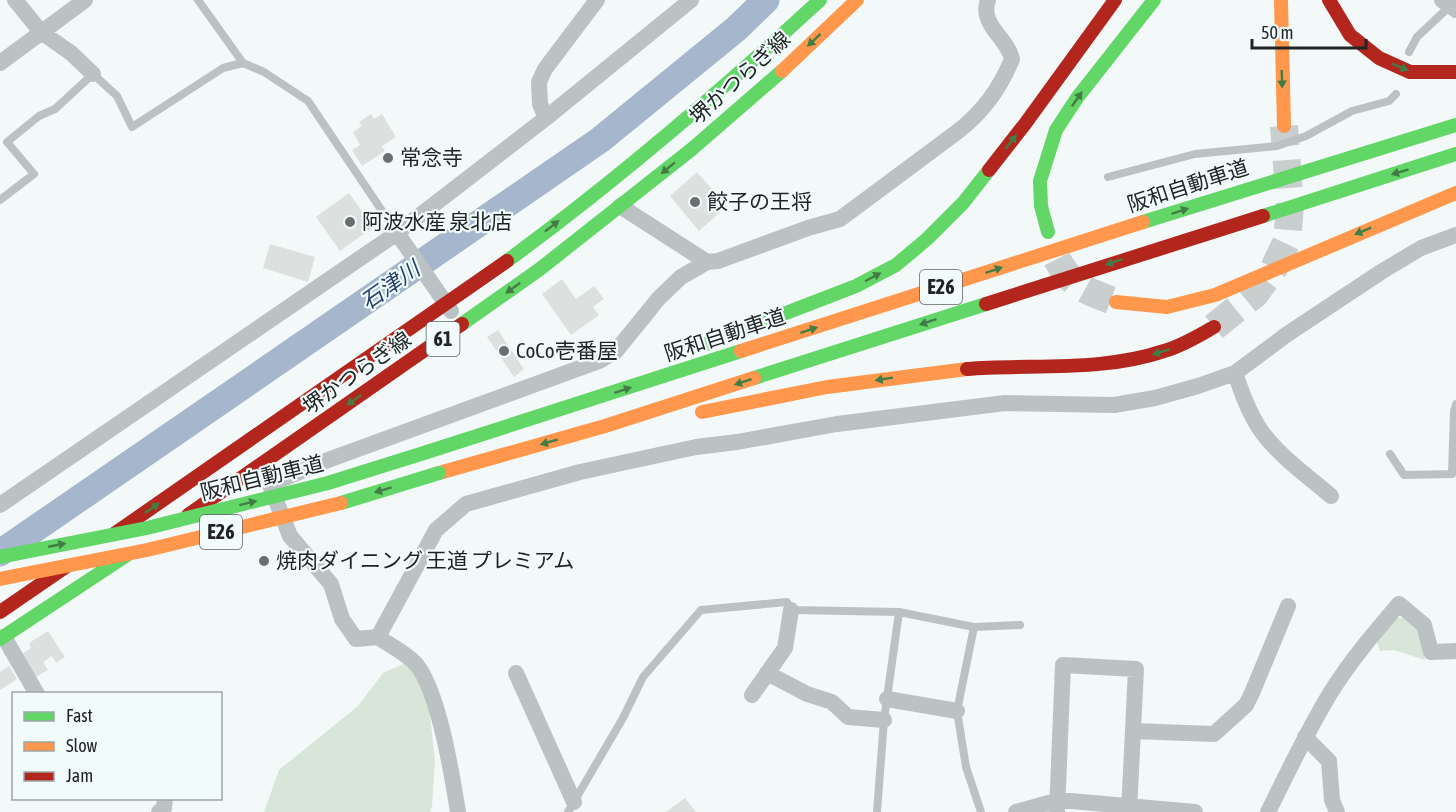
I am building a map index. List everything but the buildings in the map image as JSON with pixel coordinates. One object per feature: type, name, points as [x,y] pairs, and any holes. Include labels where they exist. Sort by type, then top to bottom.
[{"type":"main road","name":"堺かつらぎ線","points":[[0,612],[509,260],[649,149],[750,64],[820,0]]},
{"type":"main road","name":"堺かつらぎ線","points":[[2,638],[262,465],[540,269],[692,149],[767,85],[857,0]]},
{"type":"main road","points":[[688,351],[856,286],[896,265],[927,239],[963,203],[1025,124],[1115,0]]},
{"type":"main road","points":[[1048,232],[1041,206],[1040,181],[1056,130],[1077,98],[1154,0]]},
{"type":"main road","points":[[1281,0],[1284,126]]},
{"type":"main road","points":[[1329,0],[1350,35],[1379,58],[1410,72],[1456,72]]},
{"type":"main road","name":"阪和自動車道","points":[[0,556],[147,528],[328,483],[1236,192],[1456,125]]},
{"type":"main road","name":"阪和自動車道","points":[[0,579],[147,550],[335,505],[605,426],[1456,154]]},
{"type":"main road","points":[[1116,302],[1167,307],[1215,295],[1456,193]]},
{"type":"main road","points":[[692,414],[760,399],[902,376],[1001,367],[1126,361],[1193,341],[1214,327]]},
{"type":"main road","points":[[428,452],[656,363]]},
{"type":"main road","points":[[605,426],[669,420]]},
{"type":"street","points":[[15,0],[42,32],[71,52],[93,74]]},
{"type":"street","points":[[0,63],[85,0]]},
{"type":"street","points":[[546,118],[539,95],[539,82],[542,75],[597,0]]},
{"type":"street","points":[[0,505],[399,236],[691,0]]},
{"type":"street","points":[[270,484],[328,460],[599,361],[616,351],[659,298],[681,277],[707,262],[718,261],[808,228],[840,219],[974,119],[989,102],[1011,59],[1010,52],[987,20],[985,11],[988,0]]},
{"type":"street","points":[[620,206],[707,262]]},
{"type":"street","points":[[378,637],[436,530],[466,504],[580,472],[696,447],[837,424],[1005,403],[1114,405],[1155,398],[1235,373],[1286,335],[1381,272],[1421,248],[1456,235]]},
{"type":"street","points":[[399,236],[461,326]]},
{"type":"street","points":[[1235,373],[1242,393],[1263,435],[1331,496]]},
{"type":"street","points":[[262,465],[290,536],[331,584],[342,620],[356,639],[378,637],[415,664],[429,687],[447,748],[458,812]]},
{"type":"street","points":[[1268,812],[1305,737],[1332,691],[1361,648],[1399,604],[1424,625],[1431,652],[1456,651]]},
{"type":"street","points":[[1133,731],[1214,734],[1246,705],[1288,606]]},
{"type":"street","points":[[752,695],[785,648],[791,610]]},
{"type":"street","points":[[2,638],[36,692]]},
{"type":"street","points":[[1058,806],[1063,665],[1136,669],[1129,809]]},
{"type":"street","points":[[516,673],[571,807]]},
{"type":"street","points":[[767,673],[807,694],[832,702],[848,717],[884,720]]},
{"type":"street","points":[[887,699],[957,711]]},
{"type":"street","points":[[1305,737],[1329,761],[1332,800],[1337,812]]},
{"type":"street","points":[[1016,812],[1058,806],[1196,812]]},
{"type":"lane","points":[[198,0],[243,63],[264,72],[308,101],[399,236]]},
{"type":"lane","points":[[1409,52],[1417,37],[1449,5]]},
{"type":"lane","points":[[0,200],[34,174],[7,142],[39,116],[55,109],[93,74],[117,96],[132,127],[223,68],[243,63]]},
{"type":"lane","points":[[1107,177],[1195,154],[1277,146],[1306,136],[1352,111],[1389,101],[1396,94]]},
{"type":"lane","points":[[1390,454],[1404,475],[1452,474],[1456,404]]},
{"type":"lane","points":[[571,807],[623,718],[643,677],[700,610],[787,602],[791,610],[899,612],[974,627],[1020,625]]},
{"type":"lane","points":[[877,812],[884,720],[899,612]]},
{"type":"lane","points":[[974,627],[957,711],[966,767],[981,812]]},
{"type":"green space","points":[[1397,618],[1405,618],[1418,628],[1425,660],[1394,650],[1380,651],[1377,641]]},
{"type":"green space","points":[[408,662],[429,705],[435,763],[430,812],[264,812],[279,770],[358,706],[383,673]]},
{"type":"waterway","name":"石津川","points":[[0,553],[600,140],[736,29],[766,0]]},
{"type":"tunnel","points":[[1214,327],[1255,294],[1274,268],[1287,241],[1290,206],[1284,126]]},
{"type":"tunnel","points":[[1057,259],[1068,276],[1075,282],[1089,291],[1116,302]]},
{"type":"traffic: fast","points":[[507,261],[667,135],[820,0]]},
{"type":"traffic: fast","points":[[1048,232],[1041,206],[1040,181],[1056,130],[1077,98],[1154,0]]},
{"type":"traffic: fast","points":[[462,324],[540,269],[692,149],[782,71]]},
{"type":"traffic: fast","points":[[1143,222],[1456,125]]},
{"type":"traffic: fast","points":[[1263,216],[1456,154]]},
{"type":"traffic: fast","points":[[706,344],[856,286],[896,265],[927,239],[963,203],[989,170]]},
{"type":"traffic: fast","points":[[754,378],[986,304]]},
{"type":"traffic: fast","points":[[427,452],[741,351]]},
{"type":"traffic: fast","points":[[0,557],[147,528],[328,483],[427,452]]},
{"type":"traffic: fast","points":[[341,503],[439,473]]},
{"type":"traffic: fast","points":[[0,639],[127,555]]},
{"type":"traffic: slow","points":[[782,71],[857,0]]},
{"type":"traffic: slow","points":[[1281,0],[1284,126]]},
{"type":"traffic: slow","points":[[1116,302],[1167,307],[1215,295],[1456,193]]},
{"type":"traffic: slow","points":[[741,351],[1143,222]]},
{"type":"traffic: slow","points":[[702,412],[827,387],[967,369]]},
{"type":"traffic: slow","points":[[439,473],[605,426],[754,378]]},
{"type":"traffic: slow","points":[[0,579],[147,550],[341,503]]},
{"type":"traffic: jam","points":[[989,170],[1115,0]]},
{"type":"traffic: jam","points":[[1329,0],[1350,35],[1379,58],[1410,72],[1456,72]]},
{"type":"traffic: jam","points":[[986,304],[1263,216]]},
{"type":"traffic: jam","points":[[114,534],[507,261]]},
{"type":"traffic: jam","points":[[188,515],[462,324]]},
{"type":"traffic: jam","points":[[967,369],[1092,365],[1140,358],[1171,349],[1214,327]]},
{"type":"traffic: jam","points":[[0,612],[67,566]]},
{"type":"place","name":"常念寺","points":[[388,158]]},
{"type":"place","name":"餃子の王将","points":[[695,202]]},
{"type":"place","name":"阿波水産 泉北店","points":[[350,222]]},
{"type":"place","name":"CoCo壱番屋","points":[[504,351]]},
{"type":"place","name":"焼肉ダイニング 王道 プレミアム","points":[[264,561]]}]
